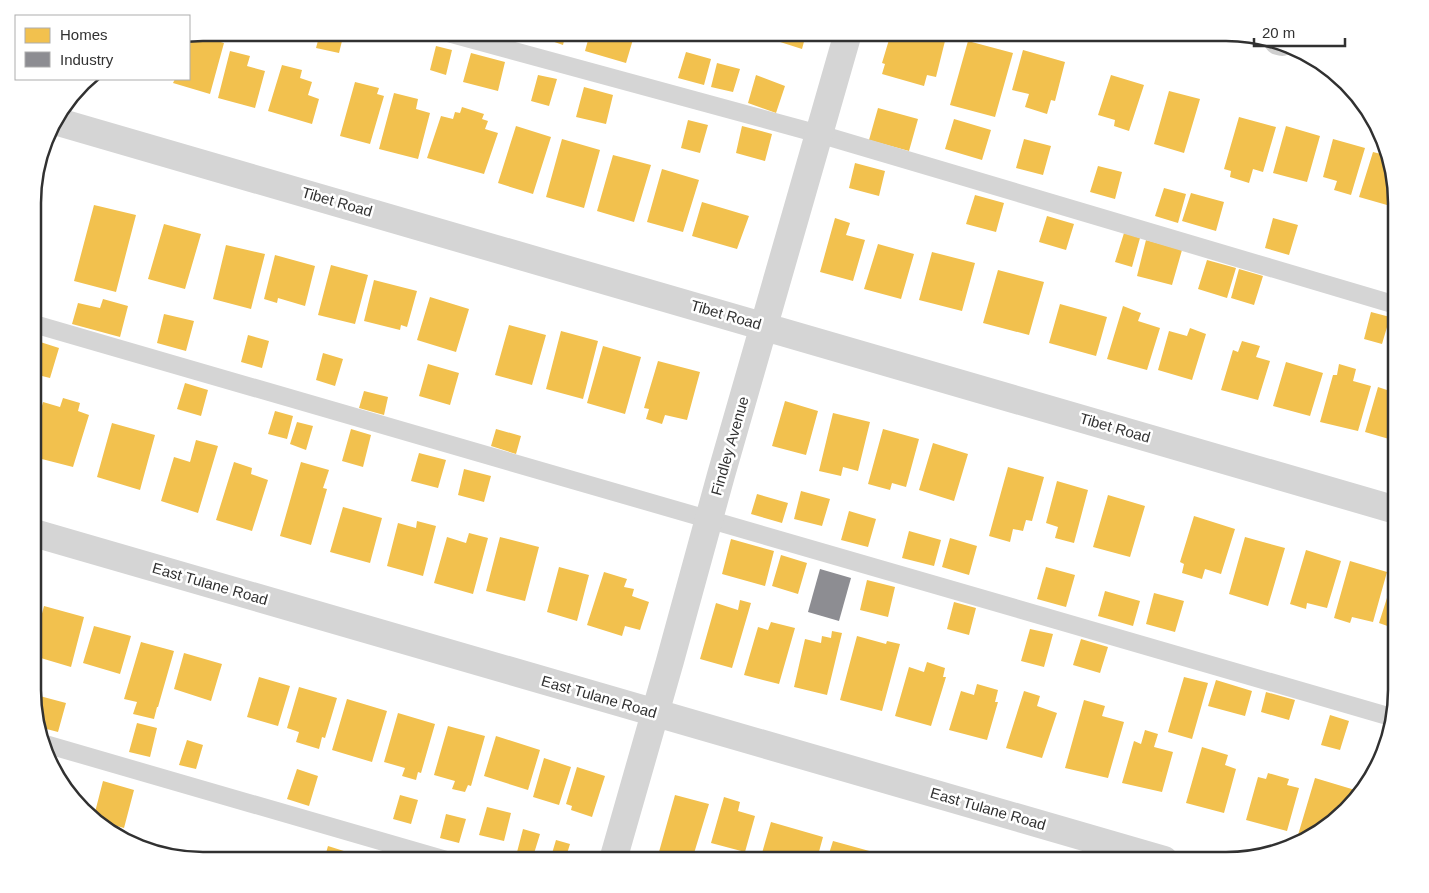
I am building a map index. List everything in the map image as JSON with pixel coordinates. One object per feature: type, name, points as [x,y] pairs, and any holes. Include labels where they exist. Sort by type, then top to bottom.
[{"type":"street","name":"Findley Avenue","points":[[615,852],[845,41]]},
{"type":"street","name":"Tibet Road","points":[[62,123],[1387,507]]},
{"type":"street","name":"East Tulane Road","points":[[41,535],[1133,851]]},
{"type":"lane","points":[[483,42],[819,134],[1387,302]]},
{"type":"lane","points":[[41,326],[1386,716]]},
{"type":"lane","points":[[52,746],[418,852]]},
{"type":"building: Homes","points":[[778,41],[804,41],[802,49]]},
{"type":"building: Homes","points":[[889,41],[945,41],[936,77],[927,75],[924,86],[882,74],[885,64],[882,63]]},
{"type":"building: Homes","points":[[968,41],[1013,53],[995,117],[950,105]]},
{"type":"building: Homes","points":[[190,42],[224,43],[210,94],[173,83],[174,80],[190,80]]},
{"type":"building: Homes","points":[[318,42],[342,42],[339,53],[316,48]]},
{"type":"building: Homes","points":[[553,42],[564,42],[563,45]]},
{"type":"building: Homes","points":[[588,42],[632,42],[626,63],[585,51]]},
{"type":"building: Homes","points":[[436,46],[452,50],[446,75],[430,70]]},
{"type":"building: Homes","points":[[1023,50],[1065,62],[1055,101],[1051,100],[1047,114],[1025,107],[1029,94],[1012,90]]},
{"type":"building: Homes","points":[[230,51],[250,56],[247,66],[265,71],[255,108],[218,98]]},
{"type":"building: Homes","points":[[686,52],[711,59],[704,85],[678,78]]},
{"type":"building: Homes","points":[[471,53],[505,62],[498,91],[463,82]]},
{"type":"building: Homes","points":[[717,63],[740,69],[733,92],[711,87]]},
{"type":"building: Homes","points":[[282,65],[302,70],[300,78],[312,82],[308,95],[319,99],[312,124],[268,111]]},
{"type":"building: Homes","points":[[538,75],[557,79],[549,106],[531,101]]},
{"type":"building: Homes","points":[[756,75],[785,86],[776,113],[748,103]]},
{"type":"building: Homes","points":[[1111,75],[1144,85],[1129,131],[1114,126],[1115,120],[1098,115]]},
{"type":"building: Homes","points":[[355,82],[379,88],[377,94],[384,96],[370,144],[340,136]]},
{"type":"building: Homes","points":[[584,87],[613,95],[606,124],[576,117]]},
{"type":"building: Homes","points":[[1169,91],[1200,99],[1184,153],[1154,144]]},
{"type":"building: Homes","points":[[394,93],[418,99],[416,109],[430,113],[418,159],[379,149]]},
{"type":"building: Homes","points":[[462,107],[484,114],[482,119],[488,121],[485,129],[498,133],[484,174],[427,158],[441,116],[453,119],[455,112],[460,113]]},
{"type":"building: Homes","points":[[878,108],[918,119],[909,151],[869,140]]},
{"type":"building: Homes","points":[[1239,117],[1276,127],[1263,172],[1253,169],[1249,183],[1230,177],[1231,171],[1224,169]]},
{"type":"building: Homes","points":[[954,119],[991,130],[982,160],[945,149]]},
{"type":"building: Homes","points":[[688,120],[708,125],[700,153],[681,148]]},
{"type":"building: Homes","points":[[516,126],[551,137],[533,194],[498,183]]},
{"type":"building: Homes","points":[[742,126],[772,134],[765,161],[736,153]]},
{"type":"building: Homes","points":[[1286,126],[1320,136],[1307,182],[1273,173]]},
{"type":"building: Homes","points":[[562,139],[600,150],[584,208],[546,197]]},
{"type":"building: Homes","points":[[1024,139],[1051,146],[1043,175],[1016,168]]},
{"type":"building: Homes","points":[[1333,139],[1365,148],[1351,195],[1334,190],[1337,181],[1323,177]]},
{"type":"building: Homes","points":[[1373,152],[1380,154],[1385,172],[1387,205],[1359,197]]},
{"type":"building: Homes","points":[[613,155],[651,165],[634,222],[597,211]]},
{"type":"building: Homes","points":[[855,163],[885,171],[879,196],[849,188]]},
{"type":"building: Homes","points":[[1098,166],[1122,172],[1115,199],[1090,192]]},
{"type":"building: Homes","points":[[662,169],[699,180],[683,232],[647,222]]},
{"type":"building: Homes","points":[[1164,188],[1186,194],[1178,223],[1155,216]]},
{"type":"building: Homes","points":[[1191,193],[1224,202],[1216,231],[1182,221]]},
{"type":"building: Homes","points":[[975,195],[1004,203],[996,232],[966,224]]},
{"type":"building: Homes","points":[[702,202],[749,216],[737,249],[692,236]]},
{"type":"building: Homes","points":[[94,205],[136,215],[116,292],[74,281]]},
{"type":"building: Homes","points":[[1047,216],[1074,224],[1066,250],[1039,242]]},
{"type":"building: Homes","points":[[835,218],[850,223],[846,235],[865,240],[853,281],[820,272]]},
{"type":"building: Homes","points":[[1273,218],[1298,225],[1289,255],[1265,248]]},
{"type":"building: Homes","points":[[164,224],[201,234],[185,289],[148,279]]},
{"type":"building: Homes","points":[[1124,233],[1140,238],[1132,267],[1115,262]]},
{"type":"building: Homes","points":[[1146,240],[1182,250],[1172,285],[1137,276]]},
{"type":"building: Homes","points":[[878,244],[914,254],[901,299],[864,289]]},
{"type":"building: Homes","points":[[226,245],[265,254],[251,309],[213,299]]},
{"type":"building: Homes","points":[[932,252],[975,263],[962,311],[919,300]]},
{"type":"building: Homes","points":[[275,255],[315,266],[305,306],[278,298],[277,303],[264,299]]},
{"type":"building: Homes","points":[[1207,260],[1236,268],[1227,298],[1198,289]]},
{"type":"building: Homes","points":[[331,265],[368,275],[355,324],[318,315]]},
{"type":"building: Homes","points":[[1239,269],[1263,276],[1254,305],[1231,298]]},
{"type":"building: Homes","points":[[998,270],[1044,282],[1029,335],[983,323]]},
{"type":"building: Homes","points":[[374,280],[417,291],[407,327],[401,325],[400,330],[364,321]]},
{"type":"building: Homes","points":[[430,297],[469,309],[456,352],[417,340]]},
{"type":"building: Homes","points":[[103,299],[128,306],[120,337],[72,324],[78,303],[100,308]]},
{"type":"building: Homes","points":[[1060,304],[1107,317],[1096,356],[1049,343]]},
{"type":"building: Homes","points":[[1123,306],[1141,313],[1138,321],[1160,328],[1147,370],[1107,359]]},
{"type":"building: Homes","points":[[1371,312],[1387,316],[1387,327],[1382,344],[1364,339]]},
{"type":"building: Homes","points":[[164,314],[194,321],[186,351],[157,343]]},
{"type":"building: Homes","points":[[509,325],[546,335],[532,385],[495,375]]},
{"type":"building: Homes","points":[[1190,328],[1206,334],[1192,380],[1158,370],[1169,331],[1187,336]]},
{"type":"building: Homes","points":[[561,331],[598,341],[583,399],[546,389]]},
{"type":"building: Homes","points":[[248,335],[269,341],[262,368],[241,362]]},
{"type":"building: Homes","points":[[1242,341],[1260,346],[1256,357],[1270,361],[1258,400],[1221,390],[1233,350],[1238,352]]},
{"type":"building: Homes","points":[[41,342],[59,348],[50,378],[41,376]]},
{"type":"building: Homes","points":[[603,346],[641,357],[625,414],[587,403]]},
{"type":"building: Homes","points":[[323,353],[343,359],[335,386],[316,380]]},
{"type":"building: Homes","points":[[658,361],[700,372],[687,420],[665,415],[662,424],[646,419],[649,409],[644,408]]},
{"type":"building: Homes","points":[[1286,362],[1323,373],[1310,416],[1273,406]]},
{"type":"building: Homes","points":[[428,364],[459,373],[450,405],[419,396]]},
{"type":"building: Homes","points":[[1339,364],[1356,369],[1353,381],[1371,386],[1358,431],[1320,422],[1333,375],[1337,375]]},
{"type":"building: Homes","points":[[185,383],[208,390],[201,416],[177,409]]},
{"type":"building: Homes","points":[[1378,387],[1387,390],[1387,438],[1365,432]]},
{"type":"building: Homes","points":[[364,391],[388,397],[384,415],[359,408]]},
{"type":"building: Homes","points":[[63,398],[80,403],[78,411],[89,415],[73,467],[41,459],[41,410],[43,402],[60,407]]},
{"type":"building: Homes","points":[[785,401],[818,411],[806,455],[772,446]]},
{"type":"building: Homes","points":[[275,411],[293,416],[287,439],[268,434]]},
{"type":"building: Homes","points":[[833,413],[870,422],[858,471],[843,467],[841,476],[819,471]]},
{"type":"building: Homes","points":[[297,422],[313,426],[306,450],[290,444]]},
{"type":"building: Homes","points":[[112,423],[155,435],[140,490],[97,477]]},
{"type":"building: Homes","points":[[351,429],[371,435],[363,467],[342,461]]},
{"type":"building: Homes","points":[[496,429],[521,436],[516,454],[491,446]]},
{"type":"building: Homes","points":[[883,429],[919,439],[906,487],[892,483],[890,490],[868,484]]},
{"type":"building: Homes","points":[[196,440],[218,446],[198,513],[161,501],[174,457],[190,462]]},
{"type":"building: Homes","points":[[933,443],[968,454],[954,501],[919,490]]},
{"type":"building: Homes","points":[[419,453],[446,460],[438,488],[411,481]]},
{"type":"building: Homes","points":[[234,462],[252,468],[251,474],[268,480],[252,531],[216,520]]},
{"type":"building: Homes","points":[[301,462],[329,470],[323,488],[327,489],[311,545],[280,536]]},
{"type":"building: Homes","points":[[1008,467],[1044,477],[1032,521],[1026,520],[1023,531],[1013,529],[1010,542],[989,536]]},
{"type":"building: Homes","points":[[464,469],[491,476],[484,502],[458,495]]},
{"type":"building: Homes","points":[[1057,481],[1088,490],[1074,543],[1055,538],[1058,527],[1046,523]]},
{"type":"building: Homes","points":[[801,491],[830,499],[822,526],[794,519]]},
{"type":"building: Homes","points":[[757,494],[788,503],[782,523],[751,514]]},
{"type":"building: Homes","points":[[1108,495],[1145,506],[1130,557],[1093,547]]},
{"type":"building: Homes","points":[[343,507],[382,518],[370,563],[330,552]]},
{"type":"building: Homes","points":[[849,511],[876,519],[868,547],[841,540]]},
{"type":"building: Homes","points":[[1194,516],[1235,529],[1221,574],[1205,569],[1202,579],[1182,573],[1184,564],[1180,562]]},
{"type":"building: Homes","points":[[417,521],[436,526],[423,576],[387,566],[398,523],[416,528]]},
{"type":"building: Homes","points":[[909,531],[941,540],[934,566],[902,558]]},
{"type":"building: Homes","points":[[469,533],[488,538],[473,594],[434,583],[447,537],[466,543]]},
{"type":"building: Homes","points":[[500,537],[539,547],[525,601],[486,591]]},
{"type":"building: Homes","points":[[1245,537],[1285,548],[1268,606],[1229,594]]},
{"type":"building: Homes","points":[[950,538],[977,546],[969,575],[942,567]]},
{"type":"building: Homes","points":[[731,539],[774,551],[765,586],[722,574]]},
{"type":"building: Homes","points":[[1306,550],[1341,561],[1327,608],[1307,603],[1306,609],[1290,604]]},
{"type":"building: Homes","points":[[781,555],[807,563],[798,594],[772,586]]},
{"type":"building: Homes","points":[[1350,561],[1387,572],[1373,622],[1352,617],[1350,623],[1334,618]]},
{"type":"building: Homes","points":[[559,567],[589,575],[577,621],[547,612]]},
{"type":"building: Homes","points":[[1046,567],[1075,575],[1066,607],[1037,599]]},
{"type":"building: Homes","points":[[604,572],[627,579],[624,587],[634,589],[632,596],[649,602],[640,630],[625,626],[622,636],[587,625]]},
{"type":"building: Homes","points":[[867,580],[895,587],[888,617],[860,610]]},
{"type":"building: Homes","points":[[1105,591],[1140,601],[1133,626],[1098,616]]},
{"type":"building: Homes","points":[[1154,593],[1184,601],[1175,632],[1146,624]]},
{"type":"building: Homes","points":[[1387,598],[1387,626],[1379,623]]},
{"type":"building: Homes","points":[[740,600],[751,603],[732,668],[700,659],[716,603],[738,610]]},
{"type":"building: Homes","points":[[954,602],[976,608],[969,635],[947,629]]},
{"type":"building: Homes","points":[[44,606],[84,617],[71,667],[41,658],[41,617]]},
{"type":"building: Homes","points":[[771,622],[795,628],[779,684],[744,675],[758,627],[768,630]]},
{"type":"building: Homes","points":[[94,626],[131,636],[120,674],[83,663]]},
{"type":"building: Homes","points":[[1030,629],[1053,634],[1044,667],[1021,661]]},
{"type":"building: Homes","points":[[832,631],[842,633],[827,695],[794,687],[805,639],[821,643],[822,636],[831,638]]},
{"type":"building: Homes","points":[[857,636],[886,644],[887,641],[900,644],[882,711],[840,700]]},
{"type":"building: Homes","points":[[1081,639],[1108,647],[1100,673],[1073,665]]},
{"type":"building: Homes","points":[[141,642],[174,651],[154,719],[133,714],[137,702],[124,699]]},
{"type":"building: Homes","points":[[184,653],[222,664],[211,701],[174,689]]},
{"type":"building: Homes","points":[[927,662],[945,668],[943,677],[946,677],[931,726],[895,716],[909,667],[924,672]]},
{"type":"building: Homes","points":[[259,677],[290,686],[278,726],[247,717]]},
{"type":"building: Homes","points":[[1184,677],[1208,683],[1192,739],[1168,732]]},
{"type":"building: Homes","points":[[1216,680],[1252,691],[1245,716],[1208,706]]},
{"type":"building: Homes","points":[[977,684],[998,690],[995,702],[998,702],[987,740],[949,730],[961,691],[974,695]]},
{"type":"building: Homes","points":[[299,687],[337,698],[325,738],[322,737],[319,749],[296,742],[299,732],[287,728]]},
{"type":"building: Homes","points":[[1024,691],[1040,696],[1037,706],[1057,713],[1042,758],[1006,748]]},
{"type":"building: Homes","points":[[1266,692],[1295,700],[1289,720],[1261,712]]},
{"type":"building: Homes","points":[[42,696],[66,703],[58,732],[46,729]]},
{"type":"building: Homes","points":[[347,699],[387,711],[372,762],[332,750]]},
{"type":"building: Homes","points":[[1084,700],[1105,706],[1102,716],[1124,722],[1108,778],[1065,768]]},
{"type":"building: Homes","points":[[398,713],[435,724],[421,773],[418,772],[416,780],[402,776],[405,768],[384,762]]},
{"type":"building: Homes","points":[[1330,715],[1349,721],[1340,750],[1321,745]]},
{"type":"building: Homes","points":[[137,723],[157,728],[150,757],[129,752]]},
{"type":"building: Homes","points":[[448,726],[485,736],[471,786],[468,785],[465,792],[452,789],[455,781],[434,775]]},
{"type":"building: Homes","points":[[1145,730],[1158,734],[1154,747],[1173,752],[1162,792],[1122,783],[1134,741],[1141,744]]},
{"type":"building: Homes","points":[[496,736],[540,750],[528,790],[484,776]]},
{"type":"building: Homes","points":[[187,740],[203,745],[196,769],[179,765]]},
{"type":"building: Homes","points":[[1202,747],[1228,755],[1225,765],[1236,769],[1224,813],[1186,803]]},
{"type":"building: Homes","points":[[544,758],[571,767],[559,805],[533,797]]},
{"type":"building: Homes","points":[[577,767],[605,776],[592,817],[571,810],[572,806],[566,804]]},
{"type":"building: Homes","points":[[297,769],[318,776],[309,806],[287,799]]},
{"type":"building: Homes","points":[[1268,773],[1289,779],[1287,785],[1299,788],[1287,831],[1246,820],[1258,777],[1266,779]]},
{"type":"building: Homes","points":[[1315,778],[1353,789],[1324,818],[1298,834]]},
{"type":"building: Homes","points":[[103,781],[134,790],[124,828],[113,824],[95,811]]},
{"type":"building: Homes","points":[[400,795],[418,800],[411,824],[393,819]]},
{"type":"building: Homes","points":[[675,795],[709,804],[695,852],[659,852]]},
{"type":"building: Homes","points":[[724,797],[740,802],[738,811],[755,816],[745,851],[711,843]]},
{"type":"building: Homes","points":[[487,807],[511,813],[504,841],[479,835]]},
{"type":"building: Homes","points":[[446,814],[466,819],[459,843],[440,838]]},
{"type":"building: Homes","points":[[771,822],[823,837],[819,851],[762,851]]},
{"type":"building: Homes","points":[[523,829],[540,834],[535,852],[517,852]]},
{"type":"building: Homes","points":[[556,840],[570,844],[568,852],[553,852]]},
{"type":"building: Homes","points":[[833,841],[871,851],[830,851]]},
{"type":"building: Homes","points":[[328,846],[347,852],[326,852]]},
{"type":"building: Industry","points":[[820,569],[851,578],[839,621],[808,612]]}]
